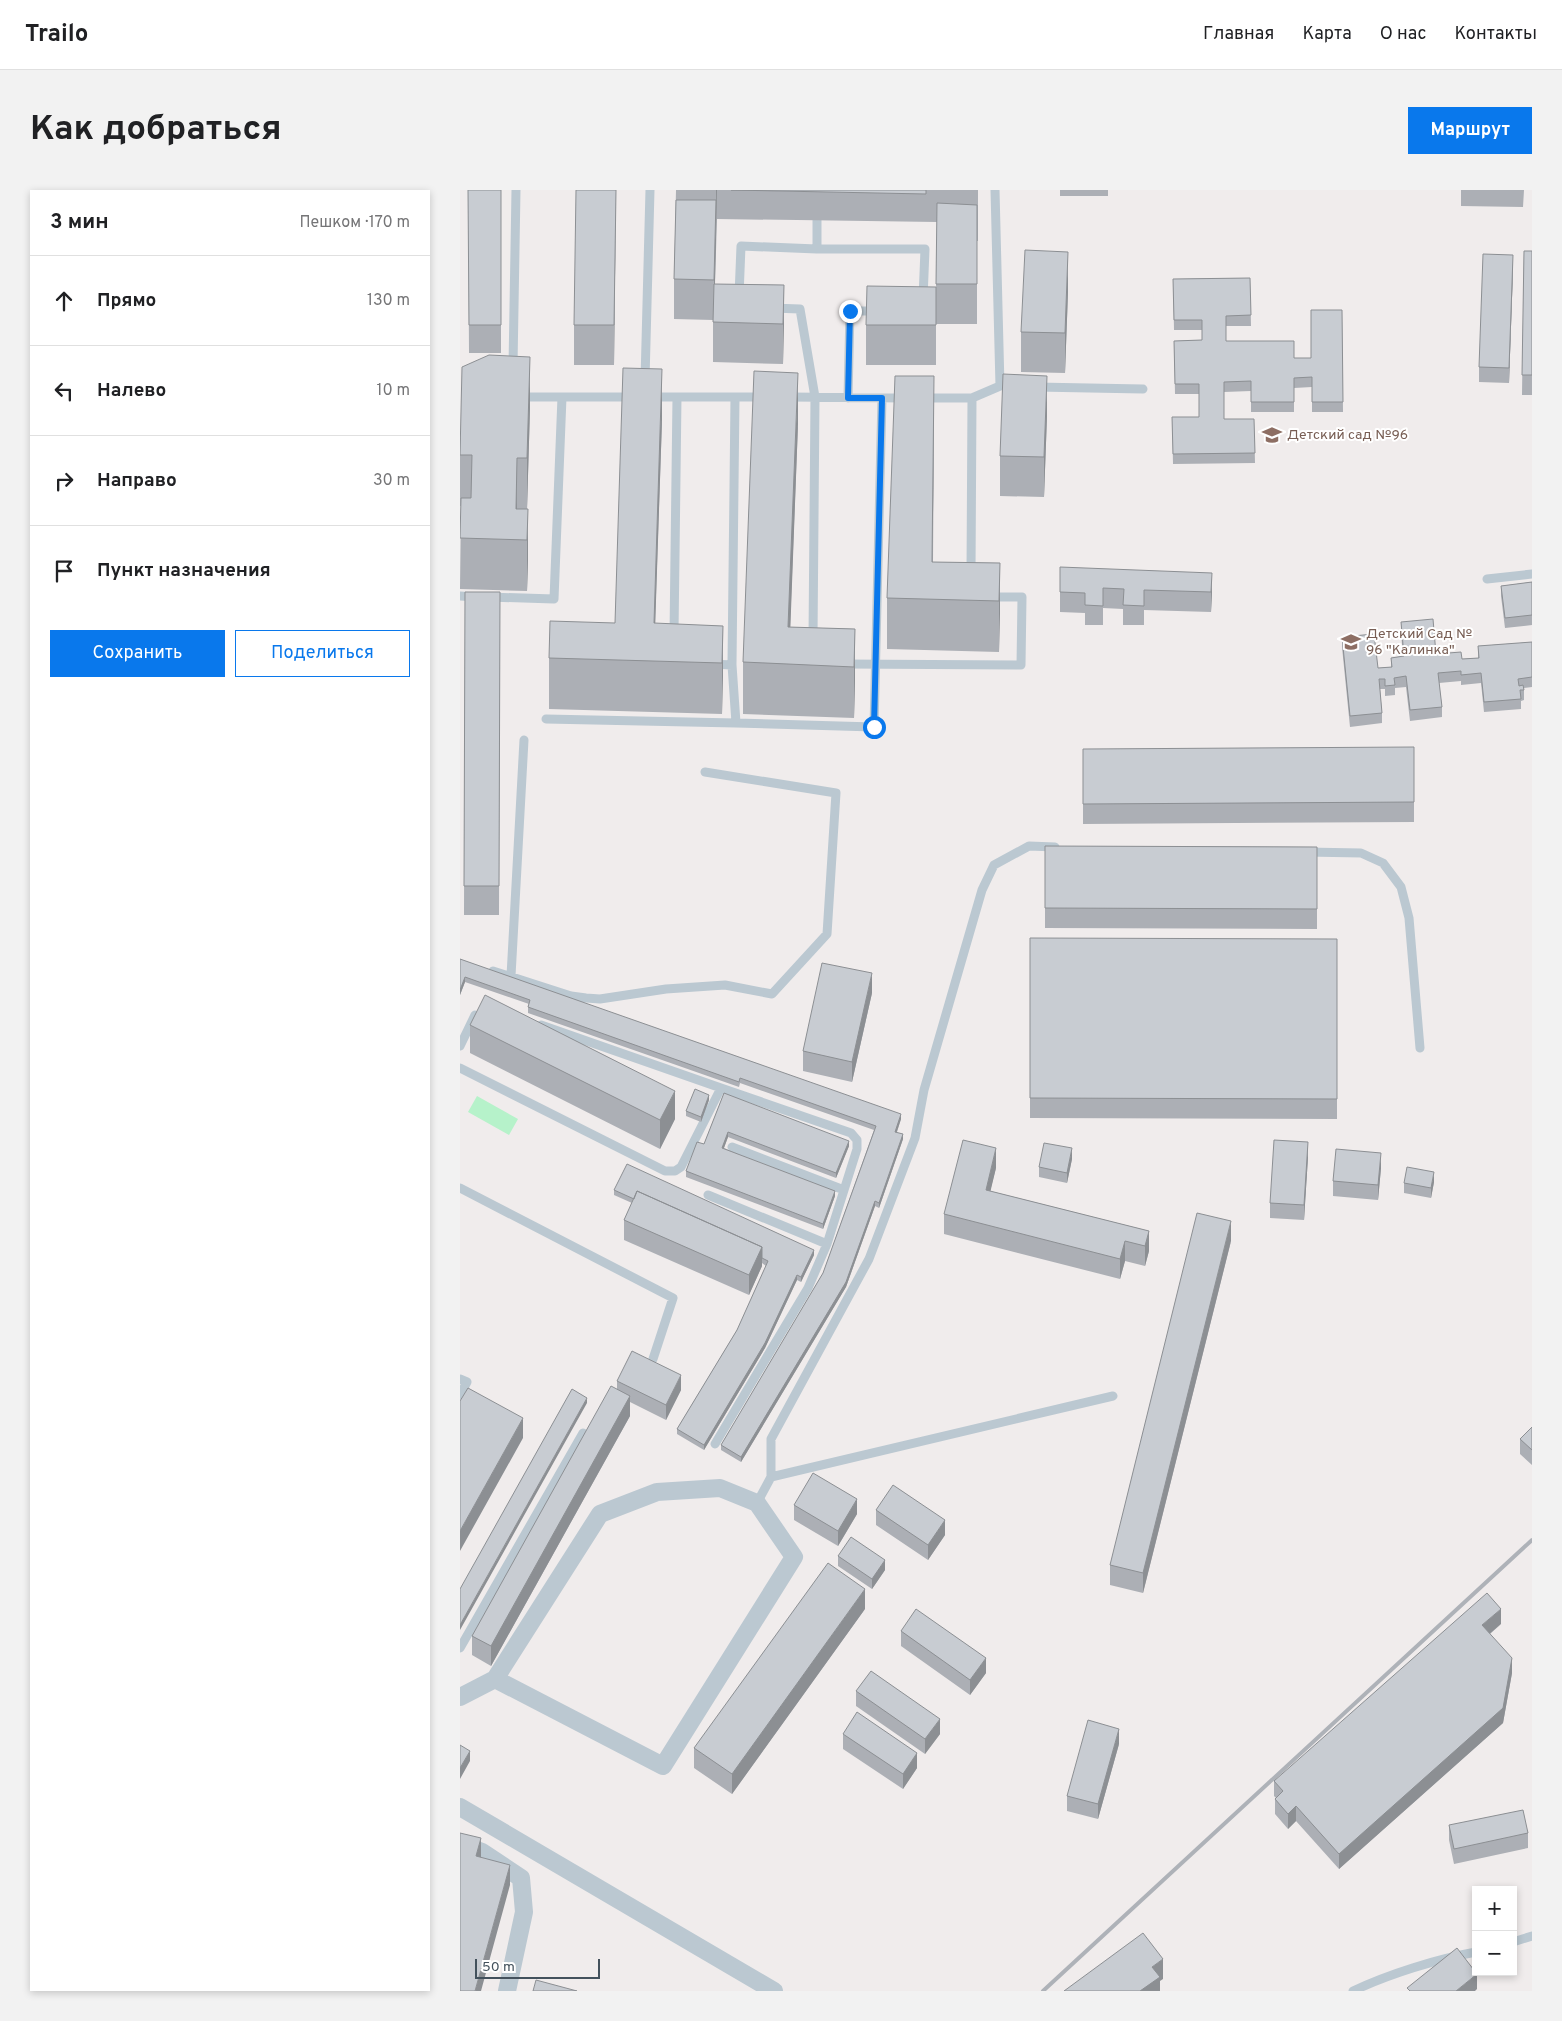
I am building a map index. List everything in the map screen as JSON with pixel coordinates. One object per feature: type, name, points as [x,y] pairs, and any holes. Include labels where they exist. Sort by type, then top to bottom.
[{"type":"street","points":[[460,1697],[495,1679],[600,1514],[656,1492],[720,1488],[757,1503],[794,1557],[662,1766],[495,1679]]},
{"type":"street","points":[[460,1807],[774,1991]]},
{"type":"street","points":[[460,1844],[482,1852],[521,1878],[524,1912],[507,1991]]},
{"type":"lane","points":[[512,377],[516,190]]},
{"type":"lane","points":[[644,397],[650,190]]},
{"type":"lane","points":[[512,387],[512,397],[972,398],[1005,386],[995,190]]},
{"type":"lane","points":[[817,220],[817,248]]},
{"type":"lane","points":[[739,308],[741,246],[925,248],[923,312]]},
{"type":"lane","points":[[765,308],[800,309],[815,397],[813,645]]},
{"type":"lane","points":[[848,398],[850,311],[887,312]]},
{"type":"lane","points":[[1029,387],[1143,388]]},
{"type":"lane","points":[[460,596],[554,599],[562,397]]},
{"type":"lane","points":[[674,644],[677,397]]},
{"type":"lane","points":[[736,397],[732,665],[736,723]]},
{"type":"lane","points":[[546,719],[874,727],[882,398]]},
{"type":"lane","points":[[971,587],[972,398]]},
{"type":"lane","points":[[1487,579],[1532,574]]},
{"type":"lane","points":[[831,664],[1021,665],[1022,597],[979,597]]},
{"type":"lane","points":[[703,664],[732,665]]},
{"type":"lane","points":[[511,976],[524,740]]},
{"type":"lane","points":[[484,968],[571,996],[586,998],[600,999],[666,989],[725,985],[772,994],[827,934],[836,793],[705,772]]},
{"type":"lane","points":[[757,1503],[771,1477],[771,1439],[868,1259],[915,1138],[924,1090],[982,890],[994,865],[1029,846],[1068,847]]},
{"type":"lane","points":[[1293,852],[1361,853],[1383,863],[1401,887],[1409,918],[1420,1048]]},
{"type":"lane","points":[[460,1046],[476,1011],[481,1007]]},
{"type":"lane","points":[[535,1023],[851,1133],[857,1140],[857,1149],[827,1244],[808,1288],[716,1444]]},
{"type":"lane","points":[[460,1068],[665,1171],[676,1172],[682,1167],[721,1088]]},
{"type":"lane","points":[[732,1146],[844,1190]]},
{"type":"lane","points":[[460,1188],[673,1298],[653,1359]]},
{"type":"lane","points":[[708,1195],[827,1244]]},
{"type":"lane","points":[[460,1379],[467,1382],[460,1395]]},
{"type":"lane","points":[[771,1477],[1113,1396]]},
{"type":"lane","points":[[460,1648],[583,1433]]},
{"type":"lane","points":[[1517,1941],[1532,1936]]},
{"type":"lane","points":[[1353,1991],[1415,1968],[1457,1955],[1472,1953]]},
{"type":"green space","points":[[477,1096],[518,1119],[509,1135],[468,1112]]},
{"type":"building","points":[[468,190],[501,190],[501,325],[469,325]]},
{"type":"building","points":[[576,190],[616,190],[614,325],[574,325]]},
{"type":"building","points":[[731,190],[926,190],[926,194]]},
{"type":"building","points":[[676,200],[716,200],[714,280],[674,279]]},
{"type":"building","points":[[937,203],[977,205],[977,284],[936,284]]},
{"type":"building","points":[[1025,250],[1068,252],[1065,333],[1021,332]]},
{"type":"building","points":[[1524,251],[1532,251],[1532,375],[1522,375]]},
{"type":"building","points":[[1483,254],[1513,255],[1509,368],[1479,367]]},
{"type":"building","points":[[1250,278],[1251,315],[1226,316],[1226,341],[1294,341],[1294,358],[1311,358],[1311,310],[1342,310],[1343,402],[1312,402],[1312,377],[1294,378],[1294,402],[1251,402],[1251,381],[1224,382],[1224,419],[1254,419],[1255,453],[1173,454],[1172,417],[1199,417],[1199,384],[1175,384],[1174,341],[1202,340],[1202,320],[1174,320],[1173,279]]},
{"type":"building","points":[[714,284],[784,285],[783,324],[713,322]]},
{"type":"building","points":[[867,286],[936,287],[936,325],[866,325]]},
{"type":"building","points":[[489,355],[530,357],[527,458],[517,458],[516,509],[528,509],[527,540],[460,538],[461,498],[471,498],[472,455],[460,455],[462,367]]},
{"type":"building","points":[[623,368],[662,369],[654,623],[723,626],[722,663],[549,658],[550,621],[615,623]]},
{"type":"building","points":[[754,371],[798,373],[788,627],[855,629],[854,667],[743,662]]},
{"type":"building","points":[[1003,374],[1047,376],[1044,457],[1000,456]]},
{"type":"building","points":[[895,376],[934,376],[932,562],[1000,563],[999,601],[887,598]]},
{"type":"building","points":[[1060,567],[1212,573],[1211,592],[1144,590],[1144,606],[1123,605],[1124,589],[1103,588],[1103,606],[1085,605],[1085,593],[1060,592]]},
{"type":"building","points":[[1532,582],[1532,615],[1505,618],[1501,586]]},
{"type":"building","points":[[465,592],[500,592],[499,886],[464,886]]},
{"type":"building","points":[[1433,619],[1436,654],[1461,652],[1462,659],[1479,658],[1478,646],[1532,642],[1532,677],[1518,679],[1519,686],[1523,685],[1524,690],[1520,690],[1521,699],[1484,702],[1481,673],[1461,675],[1461,671],[1438,673],[1442,707],[1410,710],[1406,676],[1394,678],[1395,685],[1385,686],[1385,679],[1379,679],[1382,713],[1350,716],[1342,637],[1374,634],[1378,668],[1392,667],[1391,658],[1404,656],[1401,622]]},
{"type":"building","points":[[1414,747],[1414,802],[1083,804],[1083,749]]},
{"type":"building","points":[[1045,846],[1317,847],[1317,909],[1045,908]]},
{"type":"building","points":[[1030,938],[1337,939],[1337,1099],[1030,1098]]},
{"type":"building","points":[[460,959],[901,1114],[895,1132],[903,1134],[879,1203],[875,1201],[846,1282],[741,1457],[721,1445],[823,1273],[876,1126],[740,1078],[739,1082],[528,1007],[530,1000],[465,977],[460,990]]},
{"type":"building","points":[[822,963],[872,973],[852,1062],[803,1051]]},
{"type":"building","points":[[485,995],[675,1091],[660,1120],[470,1025]]},
{"type":"building","points":[[695,1089],[709,1095],[701,1117],[686,1111]]},
{"type":"building","points":[[724,1093],[849,1141],[836,1173],[728,1132],[722,1148],[835,1191],[823,1224],[686,1171],[697,1142],[704,1144]]},
{"type":"building","points":[[963,1140],[996,1148],[986,1190],[1149,1231],[1145,1246],[1125,1241],[1120,1259],[944,1214]]},
{"type":"building","points":[[1274,1140],[1308,1142],[1304,1205],[1270,1203]]},
{"type":"building","points":[[1044,1143],[1072,1148],[1067,1173],[1039,1167]]},
{"type":"building","points":[[1336,1149],[1381,1153],[1378,1185],[1333,1181]]},
{"type":"building","points":[[627,1164],[814,1250],[801,1277],[797,1275],[765,1343],[704,1445],[677,1429],[737,1330],[768,1261],[762,1258],[762,1247],[637,1191],[634,1199],[614,1190]]},
{"type":"building","points":[[1407,1167],[1434,1172],[1431,1188],[1404,1183]]},
{"type":"building","points":[[637,1191],[762,1247],[749,1275],[624,1220]]},
{"type":"building","points":[[1197,1213],[1231,1221],[1143,1573],[1110,1565]]},
{"type":"building","points":[[632,1351],[681,1375],[666,1405],[617,1381]]},
{"type":"building","points":[[611,1386],[630,1396],[491,1646],[472,1636]]},
{"type":"building","points":[[468,1388],[523,1418],[460,1531],[460,1401]]},
{"type":"building","points":[[572,1389],[587,1398],[460,1625],[460,1589]]},
{"type":"building","points":[[1532,1427],[1532,1450],[1520,1439]]},
{"type":"building","points":[[813,1473],[857,1499],[838,1531],[794,1505]]},
{"type":"building","points":[[893,1485],[945,1520],[928,1545],[876,1510]]},
{"type":"building","points":[[851,1537],[885,1560],[872,1579],[838,1556]]},
{"type":"building","points":[[828,1563],[865,1589],[732,1774],[694,1748]]},
{"type":"building","points":[[1487,1593],[1501,1609],[1482,1625],[1512,1658],[1503,1708],[1339,1854],[1296,1806],[1288,1814],[1275,1799],[1283,1791],[1274,1781]]},
{"type":"building","points":[[916,1609],[986,1658],[970,1680],[901,1631]]},
{"type":"building","points":[[871,1671],[940,1719],[925,1739],[856,1691]]},
{"type":"building","points":[[857,1712],[917,1753],[903,1774],[843,1734]]},
{"type":"building","points":[[1088,1720],[1119,1729],[1098,1804],[1067,1796]]},
{"type":"building","points":[[460,1745],[470,1751],[460,1768]]},
{"type":"building","points":[[1523,1810],[1528,1833],[1454,1849],[1449,1825]]},
{"type":"building","points":[[460,1833],[481,1838],[476,1856],[510,1865],[475,1991],[460,1991]]},
{"type":"building","points":[[1143,1933],[1163,1959],[1152,1967],[1160,1977],[1140,1991],[1064,1991]]},
{"type":"building","points":[[1457,1948],[1472,1968],[1472,1976],[1475,1976],[1456,1991],[1410,1991],[1407,1988]]},
{"type":"building","points":[[536,1980],[577,1991],[533,1991]]},
{"type":"railway","points":[[1043,1991],[1532,1540]]},
{"type":"place","name":"Детский сад №96","points":[[1272,435]]},
{"type":"place","name":"Детский Сад № 96 \"Калинка\"","points":[[1351,642]]},
{"type":"route","points":[[850,311],[848,398],[882,398],[874,727]]}]
